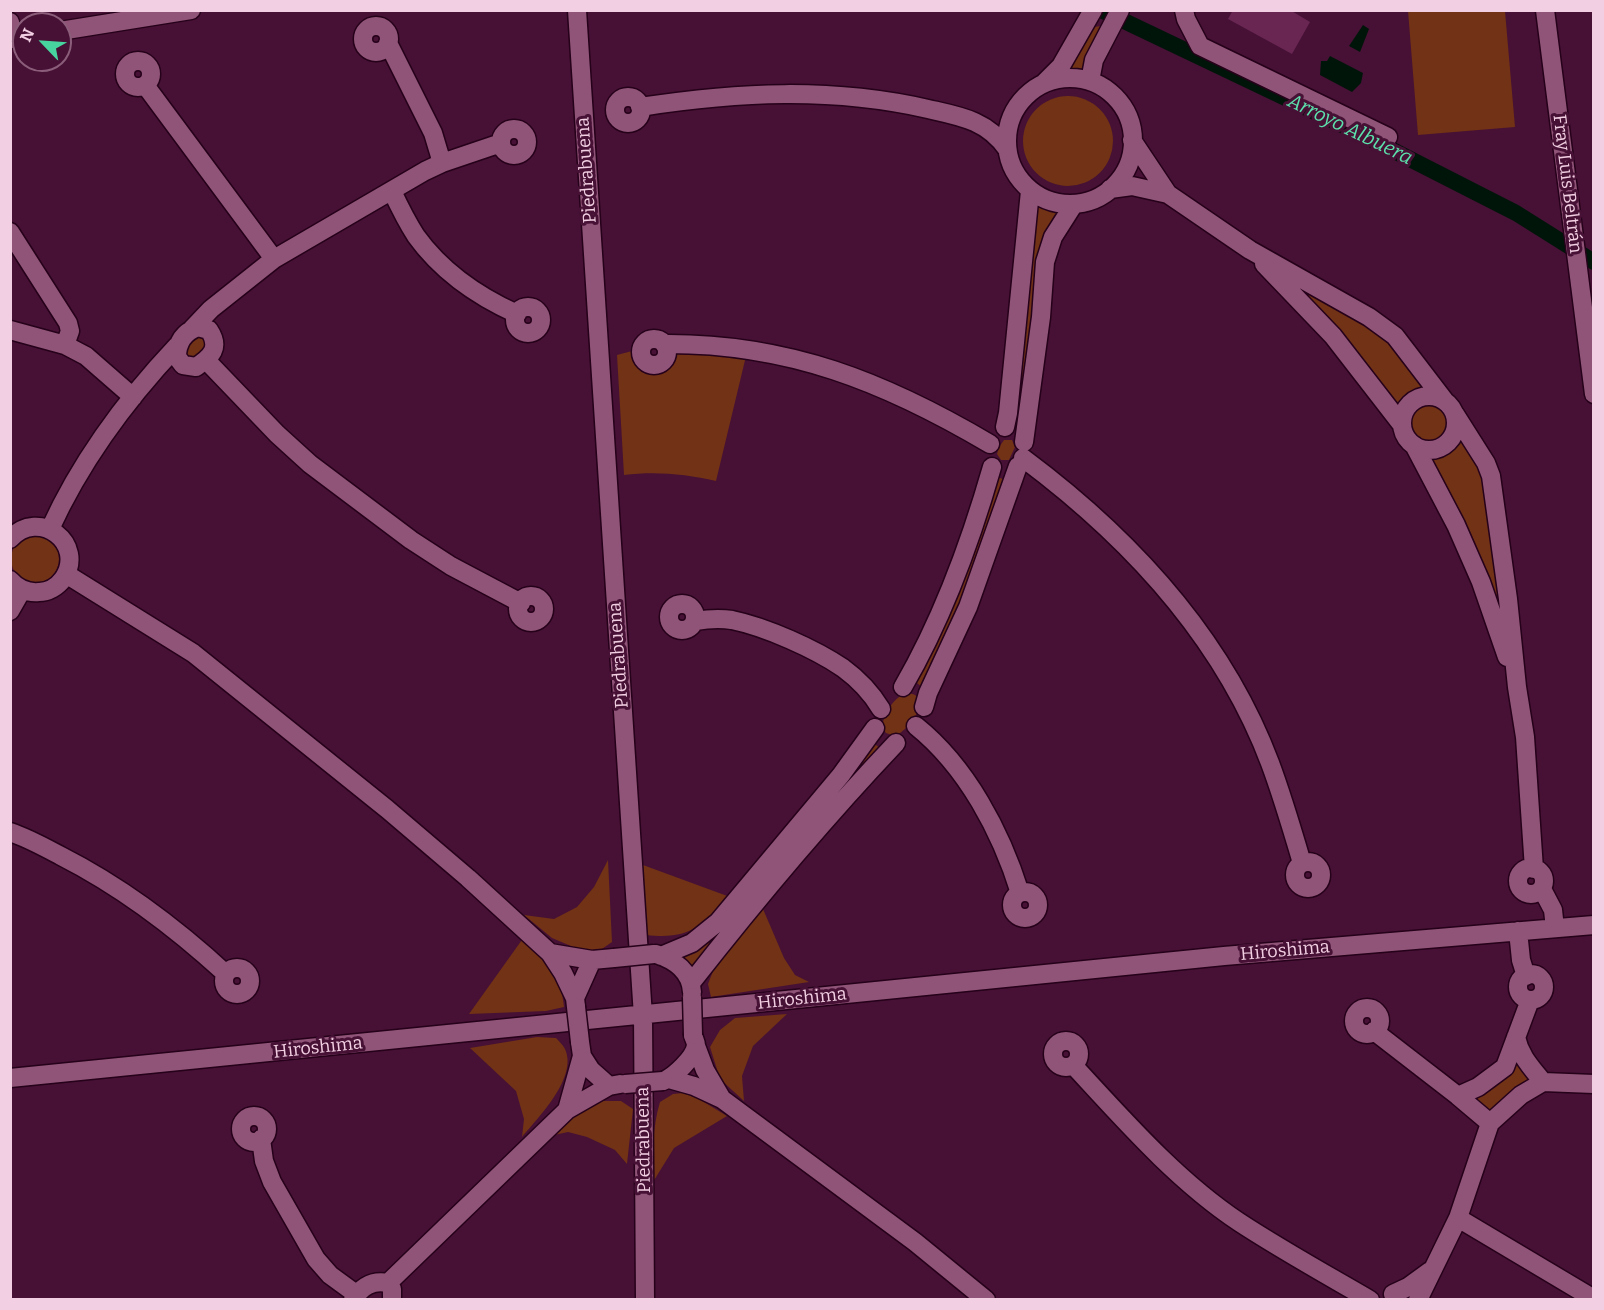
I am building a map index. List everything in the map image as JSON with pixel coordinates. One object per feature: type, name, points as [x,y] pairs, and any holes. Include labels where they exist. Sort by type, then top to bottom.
[{"type":"street","points":[[72,29],[191,10]]},
{"type":"street","name":"Piedrabuena","points":[[577,10],[643,1016],[645,1299]]},
{"type":"street","points":[[1045,82],[1060,78],[1090,81],[1109,91],[1123,107],[1131,126],[1132,147],[1128,168],[1121,180],[1099,197],[1074,204],[1056,204],[1039,198],[1030,191],[1013,170],[1007,148],[1007,130],[1014,111],[1027,94],[1045,82],[1061,66],[1093,10]]},
{"type":"street","points":[[1090,81],[1094,60],[1120,10]]},
{"type":"street","points":[[1184,10],[1186,19],[1200,46],[1388,137]]},
{"type":"street","name":"Fray Luis Beltrán","points":[[1545,10],[1593,387]]},
{"type":"street","points":[[388,43],[433,133],[442,163]]},
{"type":"street","points":[[145,85],[274,259]]},
{"type":"street","points":[[640,107],[694,99],[813,93],[895,101],[978,122],[1000,139],[1007,148]]},
{"type":"street","points":[[978,122],[1014,111]]},
{"type":"street","points":[[1132,140],[1168,194]]},
{"type":"street","points":[[50,529],[62,504],[115,418],[185,334],[211,309],[274,259],[392,191],[442,163],[501,143]]},
{"type":"street","points":[[1110,189],[1132,186],[1168,194],[1250,250],[1386,328],[1395,336],[1450,407],[1486,463],[1491,476],[1525,737],[1534,869],[1543,877],[1542,889],[1553,910],[1555,928]]},
{"type":"street","points":[[392,191],[414,234],[428,252],[477,294],[517,314]]},
{"type":"street","points":[[1005,428],[1017,337],[1030,191]]},
{"type":"street","points":[[692,990],[726,938],[896,743],[910,734],[916,726],[928,693],[968,607],[1022,455],[1041,317],[1045,262],[1053,237],[1074,204]]},
{"type":"street","points":[[10,232],[68,323],[70,331],[65,345]]},
{"type":"street","points":[[1250,250],[1333,336],[1402,425]]},
{"type":"street","points":[[133,397],[157,379],[201,364],[214,350],[216,321],[230,294]]},
{"type":"street","points":[[192,329],[198,327],[209,330],[214,338]]},
{"type":"street","points":[[10,330],[65,345],[86,356],[133,397]]},
{"type":"street","points":[[664,344],[728,346],[763,351],[806,362],[868,382],[916,403],[990,444]]},
{"type":"street","points":[[177,346],[177,357],[183,365],[201,364],[310,464],[411,540],[451,566],[520,603]]},
{"type":"street","points":[[1413,445],[1426,450],[1444,446],[1451,440],[1456,422],[1450,407],[1428,396],[1412,402],[1403,416],[1404,434],[1413,445],[1456,525],[1481,582],[1517,687]]},
{"type":"street","points":[[550,953],[592,960],[657,955],[692,943],[718,922],[841,775],[875,728],[881,709],[893,694],[903,687],[928,643],[956,576],[992,467],[990,444],[997,433],[1005,428],[1014,429],[1022,455],[1083,504],[1115,535],[1167,591],[1204,640],[1242,704],[1270,762],[1302,863]]},
{"type":"street","points":[[992,467],[1001,471],[1011,470],[1022,455]]},
{"type":"street","points":[[10,539],[20,530],[40,526],[59,535],[69,553],[66,574],[60,582],[52,589],[32,593],[16,585],[10,611]]},
{"type":"street","points":[[66,574],[159,631],[210,667],[387,809],[468,878],[550,953],[563,974],[575,1003],[581,1049],[591,1070],[617,1085]]},
{"type":"street","points":[[695,621],[730,620],[786,638],[843,669],[867,691],[881,709]]},
{"type":"street","points":[[903,687],[920,689],[924,708]]},
{"type":"street","points":[[916,726],[946,755],[972,792],[1005,851],[1020,893]]},
{"type":"street","points":[[875,728],[878,738],[887,744],[896,743]]},
{"type":"street","points":[[10,832],[91,871],[139,902],[191,942],[226,975]]},
{"type":"street","name":"Hiroshima","points":[[10,1078],[1224,956],[1593,925]]},
{"type":"street","points":[[1458,1096],[1478,1087],[1505,1067],[1530,1000],[1538,998],[1544,987],[1538,977],[1526,976],[1521,960],[1518,931]]},
{"type":"street","points":[[657,955],[676,963],[692,990],[695,1041],[705,1070],[722,1099]]},
{"type":"street","points":[[575,1003],[592,960]]},
{"type":"street","points":[[1374,1031],[1490,1123]]},
{"type":"street","points":[[1516,1036],[1523,1058],[1543,1082]]},
{"type":"street","points":[[666,1080],[690,1057],[695,1041]]},
{"type":"street","points":[[567,1110],[581,1049]]},
{"type":"street","points":[[1073,1065],[1179,1175],[1218,1206],[1239,1222],[1370,1299]]},
{"type":"street","points":[[261,1139],[264,1161],[272,1182],[316,1259],[354,1297],[376,1281],[390,1291],[567,1110],[617,1085],[666,1080],[694,1086],[722,1099],[915,1242],[986,1299]]},
{"type":"street","points":[[1418,1299],[1458,1218],[1490,1123],[1521,1095],[1543,1082],[1593,1084]]},
{"type":"street","points":[[1458,1218],[1593,1299]]},
{"type":"street","points":[[1375,1299],[1382,1295],[1398,1297],[1434,1268]]},
{"type":"shaded area","points":[[1408,11],[1505,11],[1515,127],[1418,135]]},
{"type":"shaded area","points":[[1363,25],[1369,29],[1360,52],[1349,46]]},
{"type":"shaded area","points":[[1101,26],[1091,47],[1084,72],[1061,70],[1094,27]]},
{"type":"shaded area","points":[[1330,56],[1363,73],[1361,83],[1352,92],[1320,75],[1321,61],[1327,61]]},
{"type":"shaded area","points":[[1059,96],[1077,96],[1093,103],[1106,116],[1113,132],[1113,150],[1106,166],[1093,179],[1077,186],[1059,186],[1043,179],[1030,166],[1023,150],[1023,132],[1030,116],[1043,103]]},
{"type":"shaded area","points":[[1034,197],[1047,205],[1063,207],[1019,426],[1012,424],[1030,282]]},
{"type":"shaded area","points":[[1280,273],[1382,336],[1431,391],[1423,388],[1419,390],[1398,411]]},
{"type":"shaded area","points":[[195,332],[211,340],[198,361],[183,359],[185,341]]},
{"type":"shaded area","points":[[683,350],[747,352],[716,481],[670,474],[624,475],[617,355],[632,351],[633,359],[641,369],[657,371]]},
{"type":"shaded area","points":[[1428,402],[1442,408],[1448,422],[1442,436],[1428,442],[1414,436],[1408,422],[1414,408]]},
{"type":"shaded area","points":[[1460,433],[1480,468],[1497,565],[1504,631],[1471,534],[1455,504],[1423,455],[1444,450]]},
{"type":"shaded area","points":[[1004,440],[1012,440],[1015,447],[1009,460],[1001,460],[997,454]]},
{"type":"shaded area","points":[[998,477],[1005,480],[966,594],[923,688],[917,683],[937,640]]},
{"type":"shaded area","points":[[35,535],[52,542],[59,559],[52,576],[35,583],[18,576],[11,559],[18,542]]},
{"type":"shaded area","points":[[905,693],[919,699],[918,712],[908,726],[895,736],[886,733],[882,727],[887,712],[896,699]]},
{"type":"shaded area","points":[[872,740],[882,748],[695,969],[679,956]]},
{"type":"shaded area","points":[[608,860],[612,942],[599,951],[578,949],[552,938],[524,915],[554,919],[577,907],[594,887]]},
{"type":"shaded area","points":[[643,865],[730,897],[694,929],[674,935],[646,935]]},
{"type":"shaded area","points":[[763,909],[784,958],[795,975],[809,982],[711,997],[708,984],[715,966]]},
{"type":"shaded area","points":[[524,937],[545,960],[556,977],[563,996],[564,1007],[546,1011],[469,1014]]},
{"type":"shaded area","points":[[787,1014],[753,1046],[742,1076],[744,1101],[720,1079],[710,1047],[720,1030],[735,1018]]},
{"type":"shaded area","points":[[537,1037],[556,1038],[565,1049],[568,1060],[562,1084],[555,1096],[522,1137],[524,1119],[516,1091],[470,1048]]},
{"type":"shaded area","points":[[1516,1065],[1522,1065],[1530,1079],[1489,1112],[1476,1104],[1477,1099]]},
{"type":"shaded area","points":[[683,1093],[699,1099],[727,1116],[674,1148],[653,1182],[654,1132],[660,1102],[673,1094]]},
{"type":"shaded area","points":[[602,1101],[621,1101],[633,1109],[627,1164],[615,1150],[587,1137],[568,1132],[545,1137],[589,1105]]},
{"type":"building","points":[[1233,10],[1290,10],[1310,22],[1292,54],[1228,19]]},
{"type":"waterway","name":"Arroyo Albuera","points":[[1101,10],[1361,134],[1516,213],[1594,262]]}]
